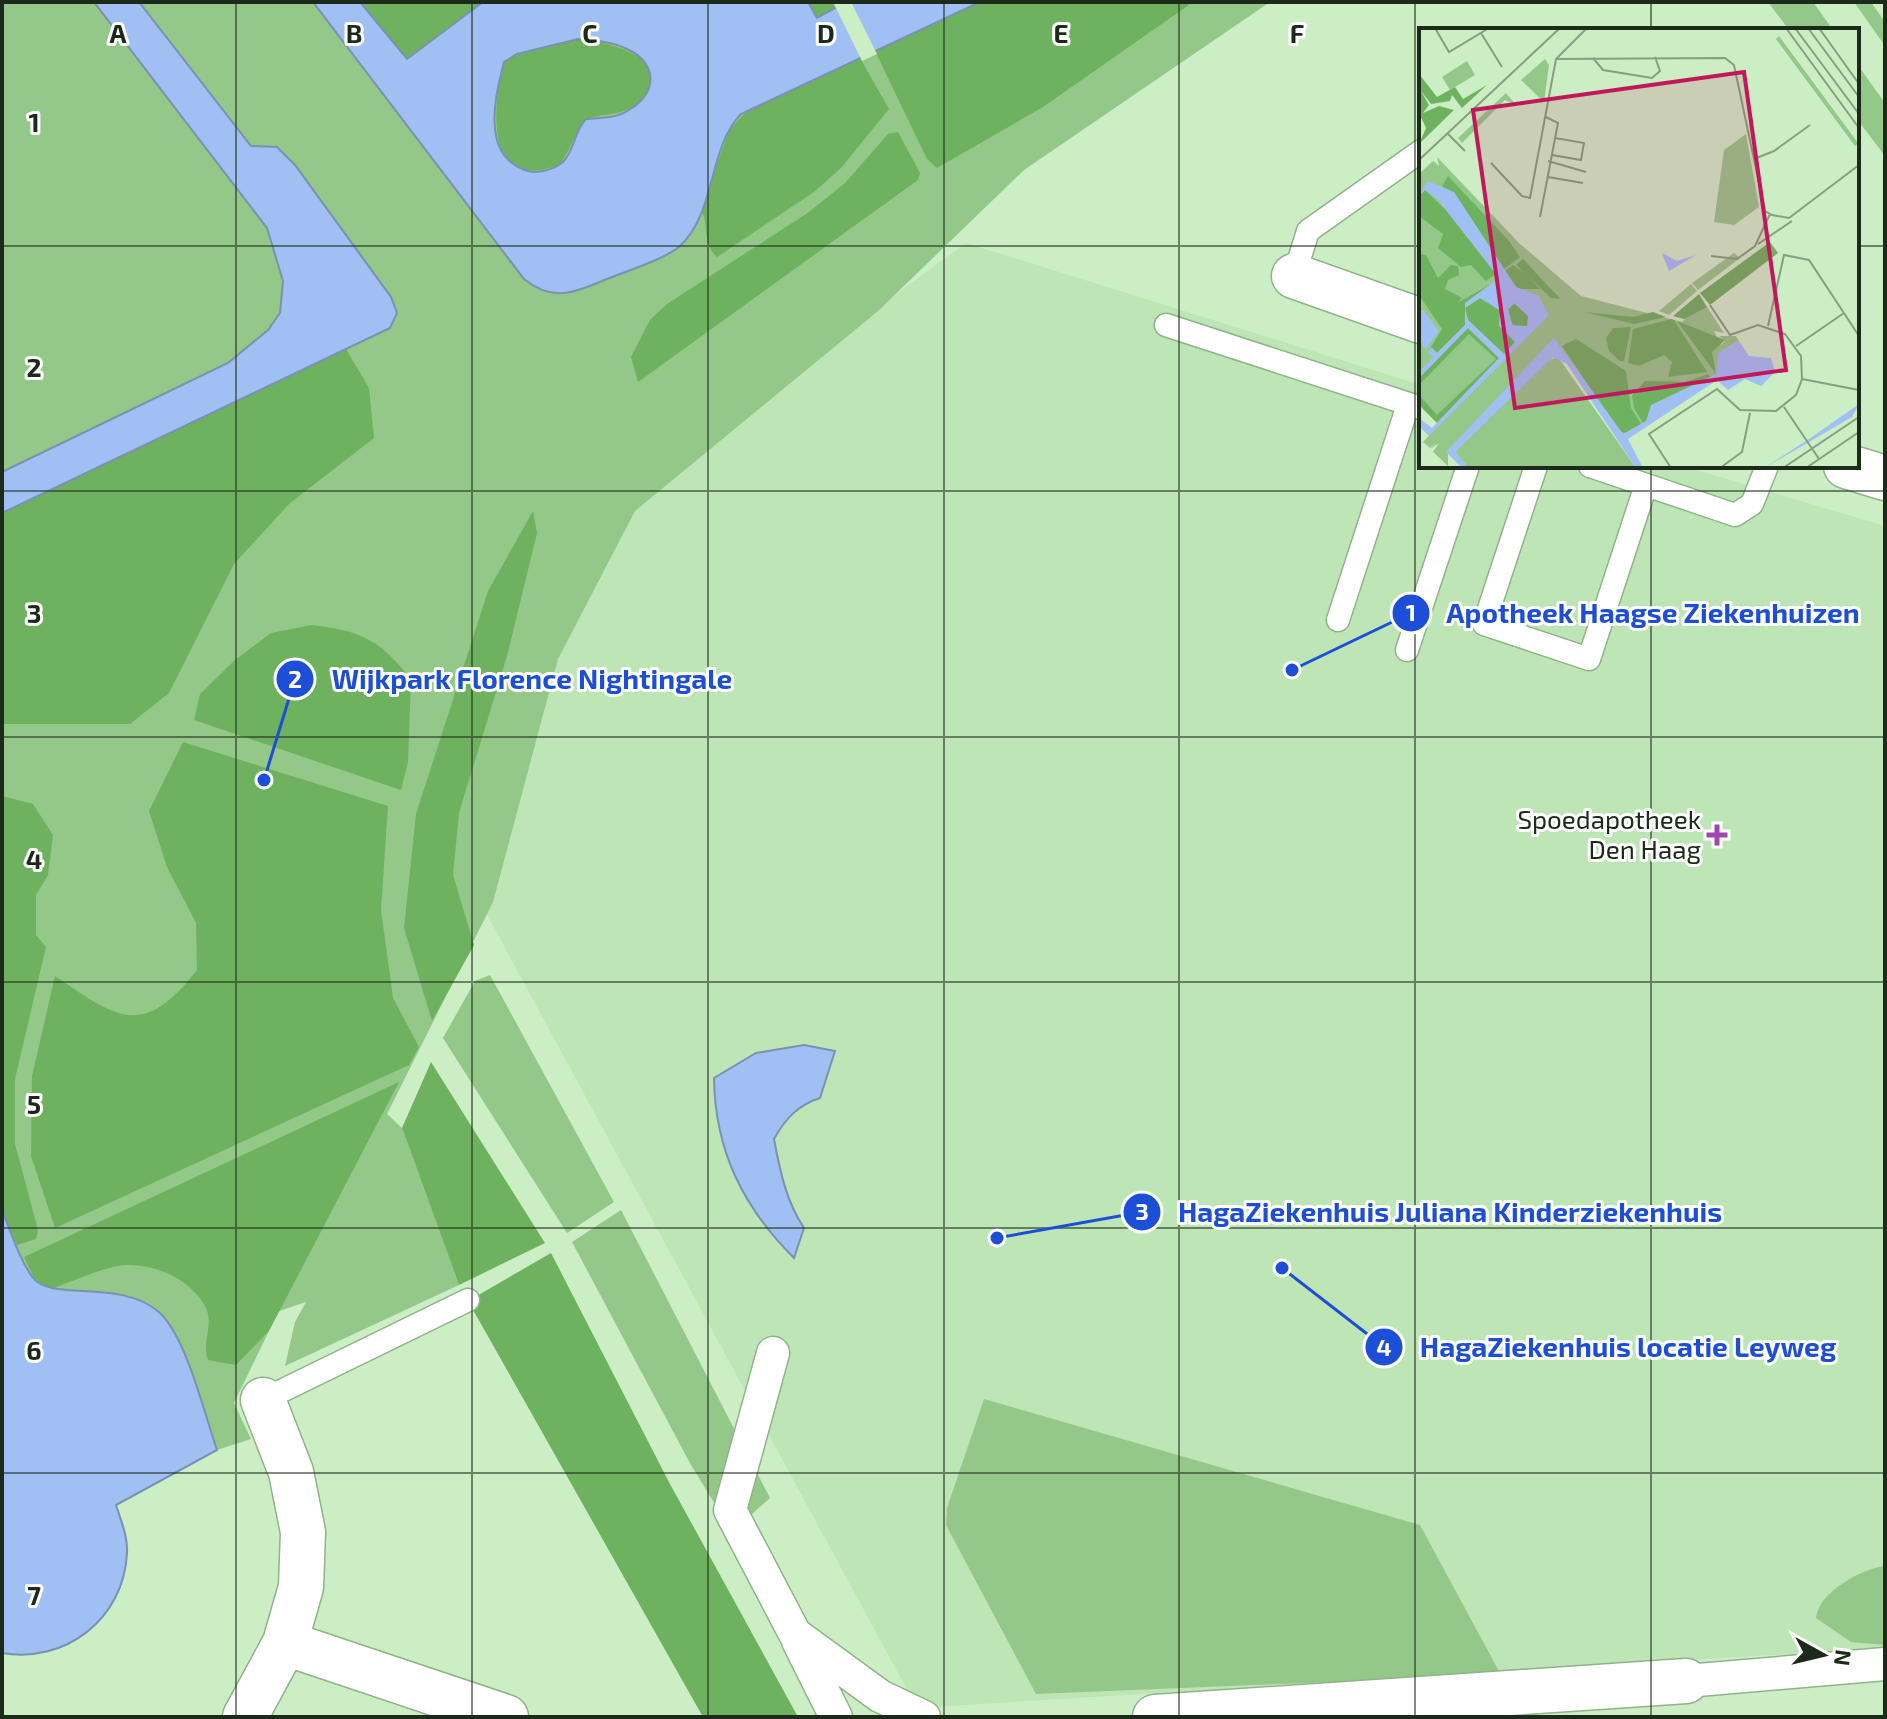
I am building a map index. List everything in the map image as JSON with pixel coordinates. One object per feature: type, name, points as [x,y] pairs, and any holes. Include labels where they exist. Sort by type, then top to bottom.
[{"type":"street","points":[[1294,276],[1419,320]]},
{"type":"street","points":[[1852,468],[1885,478]]},
{"type":"street","points":[[773,1353],[730,1510],[836,1717]]},
{"type":"street","points":[[245,1717],[285,1643],[301,1587],[303,1532],[291,1472],[263,1400]]},
{"type":"street","points":[[795,1634],[880,1696],[924,1717]]},
{"type":"street","points":[[285,1643],[506,1717]]},
{"type":"street","points":[[1155,1717],[1340,1710],[1885,1664]]},
{"type":"lane","points":[[1294,276],[1308,231],[1419,152]]},
{"type":"lane","points":[[1166,325],[1414,407],[1338,620]]},
{"type":"lane","points":[[1407,650],[1467,468]]},
{"type":"lane","points":[[1535,468],[1484,624],[1589,659],[1646,485]]},
{"type":"lane","points":[[1596,468],[1735,515],[1752,504],[1766,468]]},
{"type":"lane","points":[[263,1400],[468,1300]]},
{"type":"shaded area","points":[[2,2],[94,2],[267,228],[283,281],[280,313],[268,330],[228,363],[2,472]]},
{"type":"shaded area","points":[[111,2],[1270,2],[1024,170],[878,311],[635,511],[558,659],[493,902],[387,1114],[402,1128],[459,1285],[285,1366],[295,1322],[306,1302],[208,1335],[235,1365],[269,1331],[234,1403],[251,1439],[217,1450],[179,1345],[70,1383],[2,1242],[2,492],[246,376],[292,320],[294,243]]},
{"type":"shaded area","points":[[1768,2],[1813,2],[1832,28],[1788,28]]},
{"type":"shaded area","points":[[1854,2],[1871,2],[1885,22],[1885,46]]},
{"type":"shaded area","points":[[1859,67],[1885,103],[1885,156],[1859,122]]},
{"type":"shaded area","points":[[966,243],[1419,384],[1419,468],[1690,468],[1885,526],[1885,1648],[917,1708],[472,887],[534,663],[623,493]]},
{"type":"shaded area","points":[[490,975],[614,1202],[567,1233],[443,1038],[475,981]]},
{"type":"shaded area","points":[[621,1210],[770,1498],[732,1532],[691,1465],[572,1242]]},
{"type":"shaded area","points":[[984,1399],[1420,1525],[1501,1675],[1036,1694],[946,1525],[947,1508]]},
{"type":"shaded area","points":[[1885,1566],[1885,1645],[1851,1642],[1816,1618],[1824,1600],[1843,1583],[1865,1571]]},
{"type":"green space","points":[[360,2],[483,2],[407,59]]},
{"type":"green space","points":[[808,2],[832,2],[835,7],[817,18]]},
{"type":"green space","points":[[980,2],[1193,2],[1043,107],[937,168],[927,159],[875,51]]},
{"type":"green space","points":[[572,39],[618,47],[634,54],[646,63],[653,74],[651,87],[633,107],[583,122],[561,164],[536,170],[518,168],[506,158],[496,123],[504,62],[517,54]]},
{"type":"green space","points":[[860,58],[889,109],[841,168],[814,192],[717,257],[709,245],[700,209],[730,129],[749,109]]},
{"type":"green space","points":[[898,132],[920,173],[918,180],[638,382],[631,357],[650,320],[667,304],[809,212],[845,183],[888,134]]},
{"type":"green space","points":[[346,349],[369,388],[374,438],[290,503],[234,564],[169,693],[130,724],[2,724],[2,513]]},
{"type":"green space","points":[[533,511],[537,533],[507,656],[459,813],[453,875],[474,945],[432,1021],[404,928],[416,814],[488,591]]},
{"type":"green space","points":[[312,625],[344,630],[369,640],[389,655],[411,679],[408,762],[401,790],[194,720],[200,694],[235,660],[271,633]]},
{"type":"green space","points":[[183,742],[388,806],[381,910],[393,998],[419,1047],[409,1065],[55,1228],[31,1156],[32,1076],[55,976],[96,1003],[129,1015],[145,1014],[161,1006],[197,970],[196,923],[167,867],[149,811]]},
{"type":"green space","points":[[2,796],[33,804],[53,835],[48,875],[36,895],[36,935],[46,947],[15,1079],[15,1144],[38,1230],[36,1239],[17,1245],[2,1210]]},
{"type":"green space","points":[[431,1062],[545,1243],[459,1285],[402,1128]]},
{"type":"green space","points":[[399,1082],[269,1331],[236,1365],[208,1360],[209,1320],[205,1306],[191,1288],[160,1270],[137,1265],[117,1266],[48,1290],[34,1278],[24,1257]]},
{"type":"green space","points":[[551,1253],[670,1484],[798,1717],[703,1717],[468,1301]]},
{"type":"water","points":[[94,2],[139,2],[251,146],[277,147],[295,165],[391,297],[397,313],[390,328],[2,513],[2,472],[228,363],[268,330],[280,313],[283,281],[267,228]]},
{"type":"water","points":[[313,2],[360,2],[407,59],[483,2],[808,2],[817,18],[846,2],[980,2],[741,114],[723,144],[700,216],[692,232],[673,251],[571,292],[553,293],[524,279]],"holes":[[[578,39],[615,44],[637,55],[649,70],[649,87],[639,103],[624,113],[586,119],[567,157],[556,167],[528,171],[513,164],[497,140],[495,108],[504,62],[517,54]]]},
{"type":"water","points":[[804,1045],[835,1051],[820,1098],[793,1114],[774,1139],[788,1196],[804,1228],[794,1258],[760,1219],[735,1176],[720,1130],[714,1078],[756,1053]]},
{"type":"water","points":[[2,1210],[24,1262],[33,1278],[42,1285],[127,1296],[144,1302],[160,1313],[170,1325],[186,1358],[217,1450],[116,1505],[127,1553],[115,1598],[103,1617],[87,1632],[68,1644],[25,1655],[2,1653]]},
{"type":"pier","points":[[851,2],[877,54],[862,61],[834,4]]},
{"type":"place","name":"Apotheek Haagse Ziekenhuizen","points":[[1292,670]]},
{"type":"place","name":"Wijkpark Florence Nightingale","points":[[264,780]]},
{"type":"place","name":"Spoedapotheek Den Haag","points":[[1717,835]]},
{"type":"place","name":"HagaZiekenhuis Juliana Kinderziekenhuis","points":[[997,1238]]},
{"type":"place","name":"HagaZiekenhuis locatie Leyweg","points":[[1282,1268]]}]
